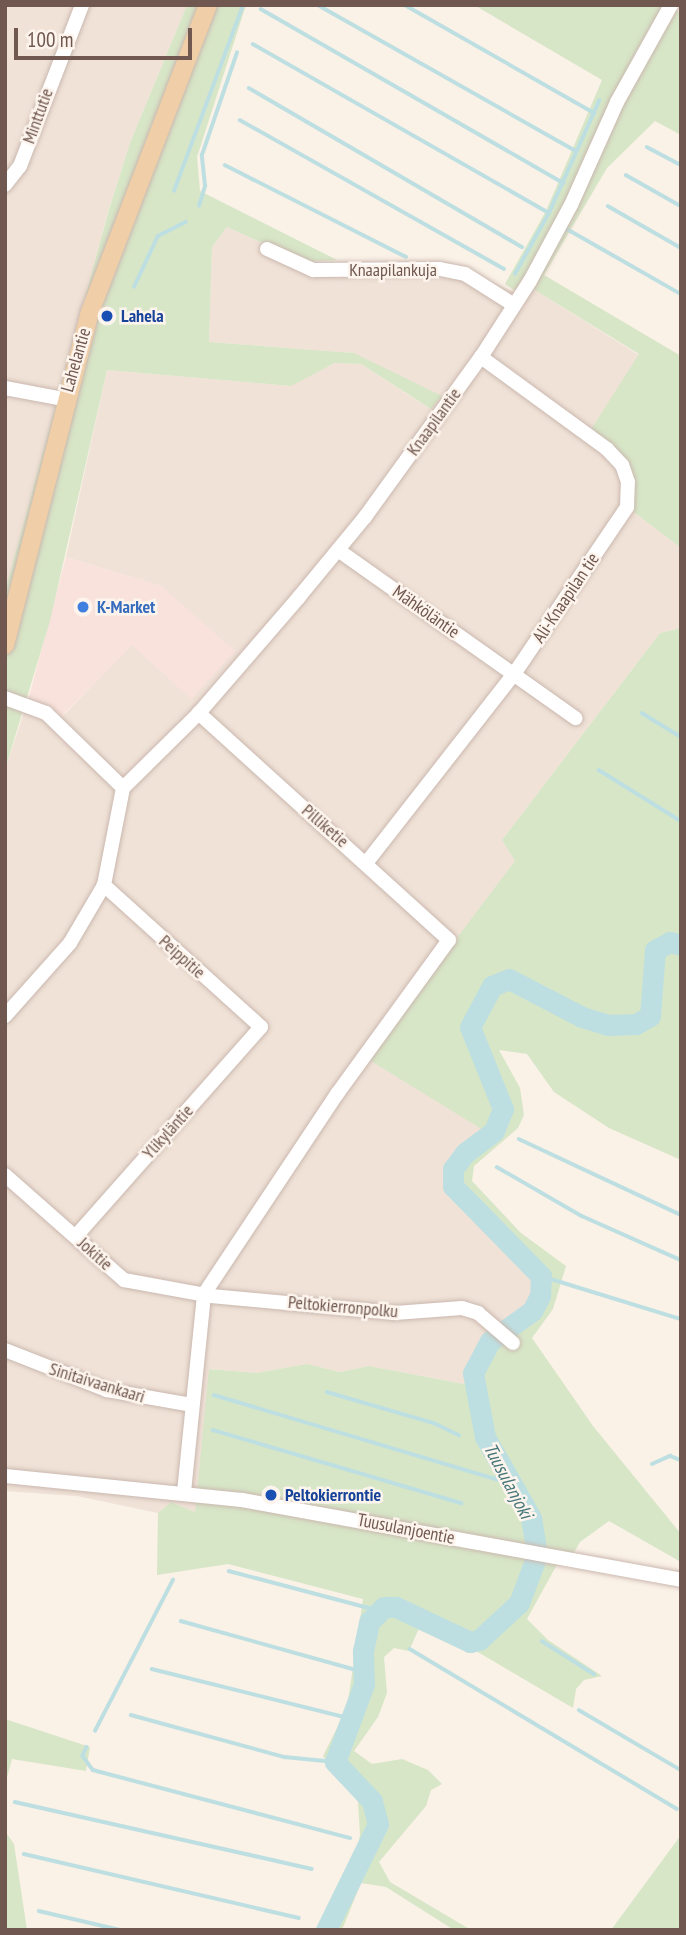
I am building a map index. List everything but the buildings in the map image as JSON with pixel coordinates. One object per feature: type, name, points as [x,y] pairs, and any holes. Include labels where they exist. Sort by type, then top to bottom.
[{"type":"main road","name":"Lahelantie","points":[[5,645],[65,399],[117,237],[208,5]]},
{"type":"street","name":"Minttutie","points":[[5,185],[20,166],[82,5]]},
{"type":"street","name":"Knaapilantie","points":[[123,788],[199,713],[338,550],[481,357],[571,205],[617,102],[671,5]]},
{"type":"street","name":"Knaapilankuja","points":[[267,248],[313,270],[440,269],[465,274],[514,305]]},
{"type":"street","name":"Ali-Knaapilan tie","points":[[367,862],[514,674],[627,507],[628,482],[622,465],[607,449],[481,357]]},
{"type":"street","points":[[5,388],[65,399]]},
{"type":"street","name":"Mähköläntie","points":[[338,550],[575,719]]},
{"type":"street","points":[[5,698],[46,713],[123,788],[104,885],[70,943],[5,1016]]},
{"type":"street","name":"Pilliketie","points":[[199,713],[367,862],[449,940],[337,1094],[204,1294]]},
{"type":"street","name":"Peippitie","points":[[104,885],[261,1027]]},
{"type":"street","name":"Ylikyläntie","points":[[76,1236],[261,1027]]},
{"type":"street","name":"Jokitie","points":[[5,1175],[124,1280],[204,1294]]},
{"type":"street","points":[[184,1492],[204,1294]]},
{"type":"street","name":"Peltokierronpolku","points":[[204,1294],[395,1313],[462,1308],[493,1324],[513,1343]]},
{"type":"street","name":"Sinitaivaankaari","points":[[5,1350],[107,1390],[192,1405]]},
{"type":"street","name":"Tuusulanjoentie","points":[[5,1476],[184,1492],[681,1580]]},
{"type":"shaded area","points":[[5,5],[187,5],[130,143],[109,208],[5,591]]},
{"type":"shaded area","points":[[227,227],[304,262],[447,262],[521,295],[533,289],[639,355],[622,465],[627,507],[681,548],[681,628],[660,633],[502,840],[515,861],[457,939],[488,1133],[452,1166],[451,1186],[532,1274],[536,1302],[480,1355],[469,1385],[369,1366],[340,1372],[307,1364],[256,1373],[210,1369],[195,1512],[171,1502],[158,1513],[77,1496],[5,1491],[5,770],[29,697],[62,717],[132,644],[161,586],[66,557],[107,370],[290,386],[335,363],[361,364],[430,409],[354,353],[209,342],[212,247]]},
{"type":"shaded area","points":[[66,557],[161,586],[235,651],[191,699],[132,645],[61,717],[29,697]]},
{"type":"green space","points":[[187,5],[246,5],[197,157],[200,191],[337,260],[304,262],[227,227],[212,247],[209,342],[354,353],[442,396],[431,409],[361,364],[335,363],[291,386],[107,370],[50,621],[5,770],[5,591],[109,209],[130,143]]},
{"type":"green space","points":[[474,5],[670,5],[681,14],[681,135],[655,121],[607,168],[544,275],[681,356],[681,548],[627,507],[628,482],[588,434],[639,354],[533,289],[521,295],[505,284],[546,211],[602,80]]},
{"type":"green space","points":[[681,628],[681,1160],[609,1128],[554,1092],[527,1054],[499,1050],[520,1088],[524,1115],[518,1128],[474,1166],[472,1181],[521,1233],[566,1266],[553,1309],[532,1338],[593,1426],[681,1534],[681,1562],[609,1521],[580,1542],[572,1556],[560,1559],[527,1619],[548,1640],[602,1676],[584,1680],[576,1689],[573,1708],[471,1648],[420,1626],[409,1651],[394,1648],[384,1657],[387,1693],[378,1717],[354,1751],[372,1764],[402,1759],[428,1770],[442,1784],[431,1790],[426,1806],[379,1862],[390,1882],[471,1930],[454,1930],[386,1887],[361,1883],[342,1930],[318,1930],[356,1857],[360,1835],[358,1802],[323,1756],[347,1708],[363,1599],[228,1564],[157,1575],[158,1513],[171,1502],[195,1512],[209,1369],[256,1373],[307,1364],[340,1372],[369,1366],[469,1385],[480,1356],[535,1302],[532,1274],[451,1186],[451,1166],[488,1133],[366,1058],[515,861],[502,840],[660,633]]},
{"type":"green space","points":[[5,1719],[90,1747],[86,1771],[12,1759],[5,1785]]},
{"type":"green space","points":[[5,1831],[14,1844],[27,1930],[5,1930]]},
{"type":"green space","points":[[681,1835],[681,1930],[611,1930]]},
{"type":"waterway","points":[[174,191],[243,5]]},
{"type":"waterway","points":[[318,5],[576,151]]},
{"type":"waterway","points":[[405,5],[594,113]]},
{"type":"waterway","points":[[261,9],[563,183]]},
{"type":"waterway","points":[[253,44],[549,213]]},
{"type":"waterway","points":[[199,206],[205,186],[202,155],[237,53]]},
{"type":"waterway","points":[[249,88],[522,247]]},
{"type":"waterway","points":[[515,274],[549,213],[599,101]]},
{"type":"waterway","points":[[240,120],[504,269]]},
{"type":"waterway","points":[[647,147],[681,165]]},
{"type":"waterway","points":[[225,165],[406,257]]},
{"type":"waterway","points":[[626,175],[681,206]]},
{"type":"waterway","points":[[608,206],[681,248]]},
{"type":"waterway","points":[[134,287],[158,236],[186,222]]},
{"type":"waterway","points":[[567,229],[681,294]]},
{"type":"waterway","points":[[642,713],[681,737]]},
{"type":"waterway","points":[[599,770],[681,821]]},
{"type":"waterway","name":"Tuusulanjoki","points":[[326,1930],[378,1824],[372,1801],[335,1762],[364,1684],[363,1651],[369,1622],[384,1607],[396,1607],[470,1642],[479,1640],[519,1603],[537,1555],[531,1518],[485,1437],[473,1373],[490,1341],[532,1311],[540,1296],[541,1276],[453,1186],[453,1169],[465,1153],[494,1131],[503,1109],[470,1027],[492,986],[509,979],[582,1017],[608,1025],[636,1024],[650,1016],[655,950],[670,942],[681,945]]},
{"type":"waterway","points":[[519,1139],[681,1215]]},
{"type":"waterway","points":[[497,1167],[582,1216],[681,1260]]},
{"type":"waterway","points":[[541,1276],[681,1319]]},
{"type":"waterway","points":[[327,1392],[434,1423],[459,1435]]},
{"type":"waterway","points":[[214,1395],[513,1484]]},
{"type":"waterway","points":[[213,1430],[461,1503]]},
{"type":"waterway","points":[[652,1464],[670,1456],[681,1460]]},
{"type":"waterway","points":[[229,1571],[380,1611]]},
{"type":"waterway","points":[[95,1731],[173,1580]]},
{"type":"waterway","points":[[181,1621],[364,1672]]},
{"type":"waterway","points":[[542,1641],[594,1674]]},
{"type":"waterway","points":[[410,1649],[677,1809]]},
{"type":"waterway","points":[[152,1669],[353,1719]]},
{"type":"waterway","points":[[579,1710],[681,1770]]},
{"type":"waterway","points":[[131,1715],[285,1757],[335,1762]]},
{"type":"waterway","points":[[87,1747],[83,1756],[93,1770],[350,1838]]},
{"type":"waterway","points":[[15,1802],[312,1869]]},
{"type":"waterway","points":[[24,1854],[299,1918]]},
{"type":"waterway","points":[[39,1911],[120,1930]]},
{"type":"place","name":"Lahela","points":[[107,316]]},
{"type":"place","name":"K-Market","points":[[83,607]]},
{"type":"place","name":"Peltokierrontie","points":[[271,1495]]}]
